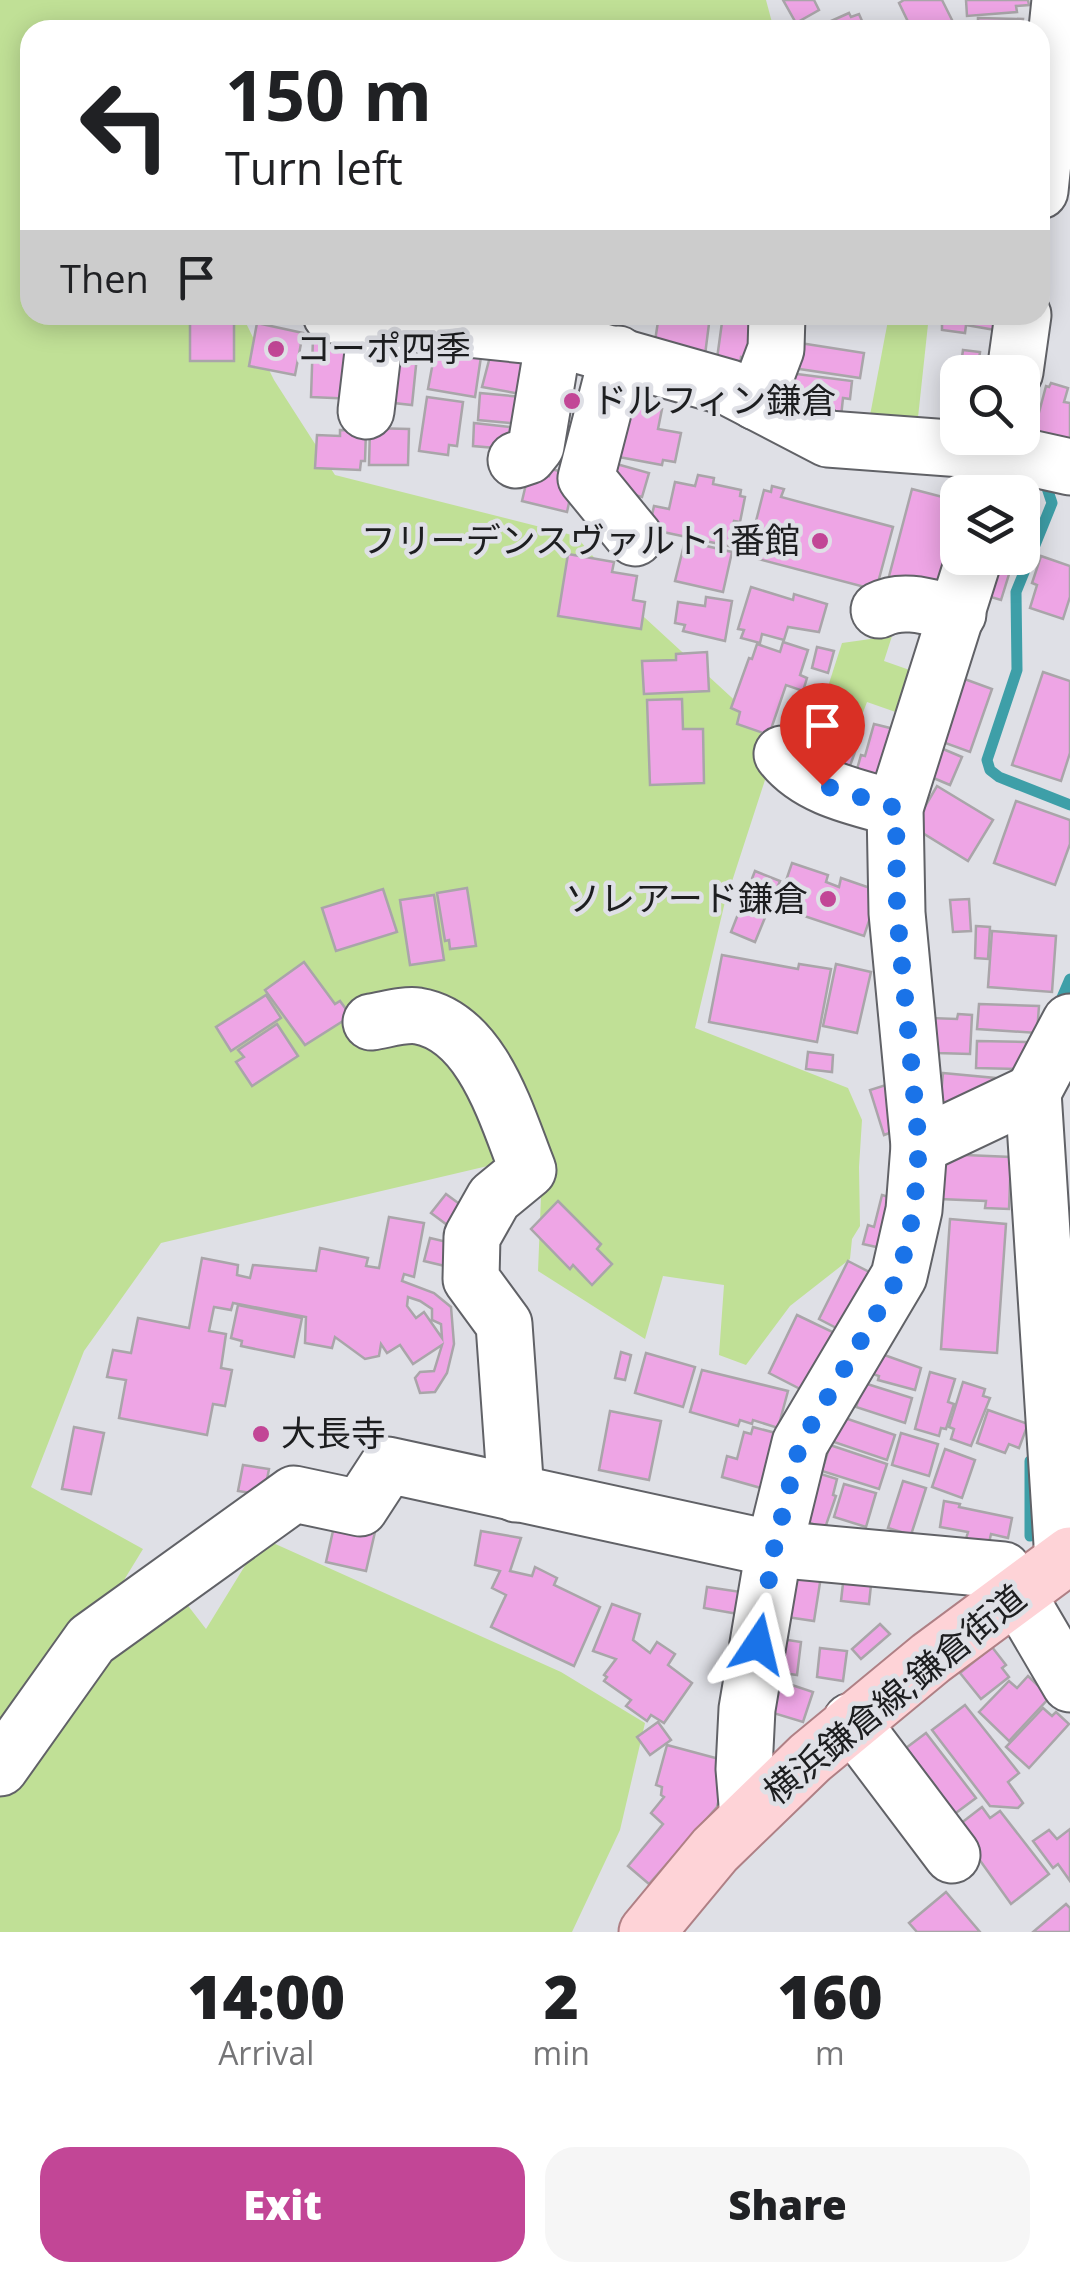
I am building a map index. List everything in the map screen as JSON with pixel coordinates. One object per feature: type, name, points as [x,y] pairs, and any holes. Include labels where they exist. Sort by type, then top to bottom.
[{"type":"main road","name":"横浜鎌倉線;鎌倉街道","points":[[647,1932],[748,1817],[851,1721],[1066,1557]]},
{"type":"street","points":[[1050,79],[1060,0]]},
{"type":"street","points":[[355,325],[366,412]]},
{"type":"street","points":[[430,325],[625,342],[730,388],[828,439],[1070,467]]},
{"type":"street","points":[[756,402],[786,325]]},
{"type":"street","points":[[1017,355],[1022,325]]},
{"type":"street","points":[[516,460],[528,456],[536,446],[554,338]]},
{"type":"street","points":[[625,342],[586,478],[635,538]]},
{"type":"street","points":[[748,1817],[744,1769],[747,1708],[774,1549],[800,1444],[899,1276],[914,1210],[919,1146],[897,913],[896,808],[969,575]]},
{"type":"street","points":[[879,610],[906,603],[958,614]]},
{"type":"street","points":[[782,754],[794,769],[822,785],[896,808]]},
{"type":"street","points":[[371,1022],[417,1016],[455,1032],[488,1071],[528,1170],[494,1198],[472,1237],[471,1279],[504,1324],[516,1494]]},
{"type":"street","points":[[1066,1557],[1060,1338],[1033,1092],[1070,1022]]},
{"type":"street","points":[[919,1146],[1033,1092]]},
{"type":"street","points":[[0,1768],[91,1640],[294,1494],[360,1508],[388,1465],[774,1549],[1004,1570],[1070,1684]]},
{"type":"street","points":[[851,1721],[952,1854]]},
{"type":"green space","points":[[0,0],[766,0],[771,20],[20,20],[20,325],[247,325],[274,380],[335,475],[576,536],[644,617],[778,740],[724,906],[695,1028],[848,1088],[862,1120],[860,1226],[852,1239],[850,1259],[790,1306],[746,1365],[719,1355],[724,1285],[663,1276],[645,1339],[538,1271],[541,1197],[549,1165],[517,1159],[161,1243],[84,1351],[31,1487],[143,1549],[121,1585],[0,1736]]},
{"type":"green space","points":[[887,325],[928,325],[916,436],[868,426]]},
{"type":"green space","points":[[892,636],[884,661],[921,674],[907,716],[867,702],[862,715],[823,702],[842,643]]},
{"type":"green space","points":[[262,1538],[561,1672],[645,1723],[620,1830],[572,1932],[0,1932],[0,1754],[179,1594],[206,1629]]},
{"type":"building","points":[[783,0],[814,0],[819,10],[794,20]]},
{"type":"building","points":[[942,0],[952,20],[907,20],[899,3]]},
{"type":"building","points":[[966,0],[1028,0],[1029,5],[1016,6],[1017,12],[967,16]]},
{"type":"building","points":[[849,13],[851,17],[859,14],[862,20],[833,20]]},
{"type":"building","points":[[978,18],[1023,19],[1023,20]]},
{"type":"building","points":[[190,325],[234,325],[234,361],[190,361]]},
{"type":"building","name":"コーポ四季","points":[[257,325],[303,333],[295,375],[249,366]]},
{"type":"building","points":[[657,325],[709,325],[705,355],[655,341]]},
{"type":"building","points":[[722,325],[758,325],[754,359],[741,357],[739,369],[716,366]]},
{"type":"building","points":[[942,325],[966,325],[965,333],[942,330]]},
{"type":"building","points":[[966,325],[996,325],[995,330]]},
{"type":"building","points":[[348,330],[355,399],[311,397],[313,338],[324,339]]},
{"type":"building","points":[[390,343],[418,346],[412,405],[375,401]]},
{"type":"building","points":[[800,343],[864,353],[860,378],[786,367]]},
{"type":"building","points":[[492,349],[528,355],[521,394],[482,387]]},
{"type":"building","points":[[482,350],[475,397],[428,389],[435,351]]},
{"type":"building","points":[[963,350],[980,352],[980,355],[962,355]]},
{"type":"building","points":[[789,373],[852,381],[850,399],[843,398],[841,417],[786,395]]},
{"type":"building","points":[[1051,383],[1068,388],[1064,402],[1070,403],[1070,460],[1040,443],[1040,409],[1046,386]]},
{"type":"building","points":[[480,393],[522,397],[520,424],[478,420]]},
{"type":"building","points":[[427,397],[463,402],[457,446],[449,445],[448,455],[419,451]]},
{"type":"building","points":[[619,401],[662,409],[658,429],[681,433],[675,462],[663,460],[662,465],[608,455]]},
{"type":"building","points":[[474,423],[510,427],[509,438],[517,450],[473,446]]},
{"type":"building","points":[[370,428],[409,429],[408,465],[369,465]]},
{"type":"building","points":[[340,430],[366,431],[365,461],[361,461],[360,470],[315,468],[317,435],[340,436]]},
{"type":"building","points":[[613,463],[649,473],[642,497],[606,487]]},
{"type":"building","points":[[530,467],[549,476],[551,469],[575,475],[567,512],[522,501]]},
{"type":"building","points":[[698,475],[714,478],[713,484],[741,490],[740,496],[745,497],[740,522],[734,521],[729,546],[649,529],[654,506],[669,509],[675,482],[695,486]]},
{"type":"building","name":"フリーデンスヴァルト1番館","points":[[772,486],[784,489],[781,497],[893,527],[876,590],[747,556],[764,490],[771,492]]},
{"type":"building","points":[[912,489],[940,496],[942,575],[936,596],[887,584]]},
{"type":"building","points":[[685,541],[732,552],[723,592],[675,581]]},
{"type":"building","points":[[568,554],[614,562],[612,572],[637,576],[633,600],[645,602],[641,629],[558,616]]},
{"type":"building","points":[[1041,556],[1070,566],[1070,597],[1063,619],[1030,608],[1037,585],[1032,583],[1035,575],[1040,575]]},
{"type":"building","points":[[990,575],[1009,575],[1001,600],[984,595]]},
{"type":"building","points":[[751,587],[793,600],[794,594],[827,604],[819,632],[788,627],[784,640],[762,634],[760,643],[741,638],[744,630],[738,629]]},
{"type":"building","points":[[706,597],[732,601],[725,641],[683,631],[685,625],[675,623],[678,602],[705,606]]},
{"type":"building","points":[[783,642],[808,650],[800,675],[807,678],[803,691],[786,685],[769,735],[737,724],[740,712],[731,708],[757,644],[780,652]]},
{"type":"building","points":[[817,647],[834,651],[828,673],[812,668]]},
{"type":"building","points":[[707,652],[709,691],[644,694],[642,661],[676,660],[676,654]]},
{"type":"building","points":[[1043,672],[1070,681],[1070,753],[1061,781],[1012,765]]},
{"type":"building","points":[[959,677],[992,689],[970,752],[937,740]]},
{"type":"building","points":[[682,699],[683,729],[703,729],[704,783],[650,785],[647,700]]},
{"type":"building","points":[[799,703],[838,719],[835,727],[857,736],[855,740],[859,741],[847,774],[782,742]]},
{"type":"building","points":[[874,724],[898,730],[878,797],[854,780]]},
{"type":"building","points":[[936,746],[962,757],[950,785],[924,774]]},
{"type":"building","points":[[937,786],[993,820],[968,861],[913,827]]},
{"type":"building","points":[[1016,801],[1070,820],[1070,844],[1055,885],[994,863]]},
{"type":"building","name":"ソレアード鎌倉","points":[[792,863],[828,875],[826,882],[839,887],[841,878],[879,891],[864,936],[777,907]]},
{"type":"building","points":[[755,871],[780,881],[755,942],[731,932]]},
{"type":"building","points":[[467,888],[476,946],[450,949],[449,940],[445,941],[437,893]]},
{"type":"building","points":[[383,889],[397,932],[336,951],[322,908]]},
{"type":"building","points":[[434,895],[444,960],[410,965],[400,900]]},
{"type":"building","points":[[969,899],[971,931],[953,932],[950,900]]},
{"type":"building","points":[[976,926],[990,927],[988,959],[975,958]]},
{"type":"building","points":[[992,931],[1056,936],[1052,992],[988,987]]},
{"type":"building","points":[[722,955],[798,969],[799,964],[831,969],[817,1042],[709,1022]]},
{"type":"building","points":[[304,962],[335,1004],[340,1001],[351,1016],[305,1045],[265,990]]},
{"type":"building","points":[[836,964],[871,972],[857,1033],[823,1026]]},
{"type":"building","points":[[266,995],[281,1018],[231,1051],[216,1027]]},
{"type":"building","points":[[979,1004],[1039,1006],[1037,1033],[977,1029]]},
{"type":"building","points":[[958,1014],[972,1015],[970,1054],[937,1053],[931,1018],[957,1019]]},
{"type":"building","points":[[277,1024],[298,1056],[252,1086],[236,1062],[244,1057],[238,1050]]},
{"type":"building","points":[[977,1041],[1026,1042],[1021,1069],[976,1068]]},
{"type":"building","points":[[808,1052],[833,1055],[832,1072],[806,1069]]},
{"type":"building","points":[[943,1073],[995,1078],[994,1098],[939,1119]]},
{"type":"building","points":[[889,1084],[900,1129],[884,1135],[870,1090]]},
{"type":"building","points":[[942,1154],[1011,1157],[1009,1209],[985,1208],[986,1201],[940,1199]]},
{"type":"building","points":[[446,1194],[473,1214],[458,1233],[431,1213]]},
{"type":"building","points":[[882,1195],[892,1198],[885,1249],[863,1244],[868,1225],[874,1227]]},
{"type":"building","points":[[558,1201],[601,1244],[597,1249],[612,1264],[592,1285],[573,1265],[570,1269],[531,1229]]},
{"type":"building","points":[[389,1217],[424,1223],[414,1277],[404,1274],[402,1281],[434,1293],[451,1307],[454,1344],[447,1373],[435,1392],[420,1393],[415,1378],[420,1372],[434,1371],[442,1345],[413,1364],[400,1345],[387,1353],[381,1344],[379,1356],[365,1359],[335,1337],[332,1348],[305,1343],[306,1317],[233,1303],[231,1310],[214,1307],[209,1331],[226,1334],[221,1368],[232,1370],[225,1406],[213,1404],[207,1435],[119,1418],[126,1380],[107,1377],[113,1350],[131,1353],[138,1318],[189,1328],[202,1258],[238,1265],[237,1275],[250,1278],[253,1265],[316,1271],[320,1248],[368,1258],[366,1266],[379,1268]],"holes":[[[408,1297],[432,1309],[432,1320],[441,1324],[442,1338],[424,1312],[416,1318],[407,1306]]]},
{"type":"building","points":[[950,1219],[1006,1224],[997,1353],[941,1349]]},
{"type":"building","points":[[430,1238],[460,1245],[445,1266],[424,1261]]},
{"type":"building","points":[[848,1261],[879,1277],[850,1335],[819,1319]]},
{"type":"building","points":[[238,1305],[302,1318],[294,1357],[241,1346],[242,1341],[231,1338]]},
{"type":"building","points":[[797,1315],[841,1336],[812,1395],[769,1373]]},
{"type":"building","points":[[873,1351],[921,1368],[915,1390],[878,1380],[879,1376],[867,1372]]},
{"type":"building","points":[[621,1352],[631,1355],[625,1380],[615,1378]]},
{"type":"building","points":[[646,1353],[695,1367],[683,1407],[635,1393]]},
{"type":"building","points":[[702,1370],[788,1391],[778,1428],[753,1420],[752,1424],[740,1420],[738,1426],[690,1412]]},
{"type":"building","points":[[930,1372],[955,1379],[948,1402],[954,1404],[946,1429],[941,1428],[939,1436],[915,1429]]},
{"type":"building","points":[[963,1382],[985,1389],[983,1396],[990,1398],[971,1446],[951,1439],[954,1429],[949,1427]]},
{"type":"building","points":[[864,1383],[912,1398],[905,1423],[856,1407]]},
{"type":"building","points":[[988,1410],[1028,1424],[1019,1448],[1009,1444],[1005,1453],[977,1443]]},
{"type":"building","points":[[610,1411],[661,1421],[649,1480],[599,1470]]},
{"type":"building","points":[[839,1416],[895,1435],[887,1460],[831,1441]]},
{"type":"building","points":[[74,1427],[104,1433],[91,1494],[62,1489]]},
{"type":"building","points":[[753,1427],[783,1435],[768,1490],[722,1477],[727,1456],[737,1459],[744,1432],[751,1434]]},
{"type":"building","points":[[901,1433],[938,1444],[929,1476],[892,1465]]},
{"type":"building","points":[[830,1445],[887,1464],[879,1489],[822,1471]]},
{"type":"building","points":[[945,1449],[975,1460],[962,1498],[932,1487]]},
{"type":"building","points":[[243,1465],[269,1469],[264,1495],[238,1491]]},
{"type":"building","points":[[811,1471],[837,1479],[833,1495],[836,1496],[825,1528],[795,1518]]},
{"type":"building","points":[[903,1481],[926,1488],[911,1535],[888,1528]]},
{"type":"building","points":[[844,1484],[876,1493],[866,1527],[834,1517]]},
{"type":"building","points":[[944,1501],[1012,1518],[1008,1538],[991,1534],[989,1543],[966,1539],[968,1532],[940,1527]]},
{"type":"building","points":[[335,1522],[375,1532],[366,1571],[326,1562]]},
{"type":"building","points":[[481,1531],[521,1538],[510,1571],[532,1576],[535,1567],[557,1578],[554,1585],[600,1607],[574,1666],[491,1627],[506,1595],[492,1588],[500,1571],[475,1565]]},
{"type":"building","points":[[789,1564],[822,1570],[814,1621],[780,1616]]},
{"type":"building","points":[[845,1566],[925,1575],[924,1591],[871,1585],[869,1604],[841,1601]]},
{"type":"building","points":[[707,1587],[741,1592],[738,1614],[704,1608]]},
{"type":"building","points":[[612,1604],[640,1614],[633,1640],[650,1653],[657,1642],[675,1654],[668,1665],[692,1683],[664,1723],[651,1715],[647,1721],[626,1706],[631,1700],[604,1681],[616,1659],[593,1651]]},
{"type":"building","points":[[880,1624],[890,1634],[861,1659],[852,1649]]},
{"type":"building","points":[[775,1638],[801,1642],[797,1675],[770,1671]]},
{"type":"building","points":[[992,1647],[1006,1665],[1002,1668],[1009,1677],[981,1699],[960,1673]]},
{"type":"building","points":[[820,1648],[847,1651],[843,1681],[817,1677]]},
{"type":"building","points":[[1028,1676],[1050,1697],[1009,1741],[979,1712],[1009,1681],[1017,1688]]},
{"type":"building","points":[[780,1681],[813,1692],[803,1722],[770,1712]]},
{"type":"building","points":[[965,1705],[1019,1773],[1008,1782],[1023,1803],[1018,1808],[990,1806],[932,1730]]},
{"type":"building","points":[[1043,1708],[1052,1716],[1056,1712],[1069,1724],[1029,1768],[1006,1747]]},
{"type":"building","points":[[658,1722],[671,1740],[650,1755],[637,1737]]},
{"type":"building","points":[[926,1733],[976,1798],[949,1818],[929,1794],[937,1788],[906,1748]]},
{"type":"building","points":[[667,1745],[723,1760],[724,1779],[717,1807],[649,1884],[628,1866],[663,1824],[651,1813],[664,1797],[662,1787],[656,1785]]},
{"type":"building","points":[[982,1807],[990,1818],[1000,1811],[1049,1874],[1011,1904],[964,1838],[960,1824]]},
{"type":"building","points":[[1070,1829],[1070,1881],[1058,1864],[1053,1868],[1033,1841],[1049,1830],[1057,1839]]},
{"type":"building","points":[[946,1892],[980,1932],[917,1932],[909,1923]]},
{"type":"building","points":[[1066,1904],[1070,1908],[1070,1932],[1033,1932]]},
{"type":"waterway","points":[[1043,476],[1052,503],[1016,592],[1017,670],[987,760],[990,770],[999,777],[1070,805]]},
{"type":"waterway","points":[[1058,1007],[1070,979]]},
{"type":"waterway","points":[[1030,1461],[1030,1536]]},
{"type":"place","name":"コーポ四季","points":[[276,349]]},
{"type":"place","name":"ドルフィン鎌倉","points":[[572,401]]},
{"type":"place","name":"フリーデンスヴァルト1番館","points":[[820,541]]},
{"type":"place","name":"ソレアード鎌倉","points":[[828,899]]},
{"type":"place","name":"大長寺","points":[[261,1434]]},
{"type":"route","points":[[758,1644],[774,1549],[800,1444],[899,1276],[914,1210],[919,1146],[897,913],[896,808],[822,785]]}]
